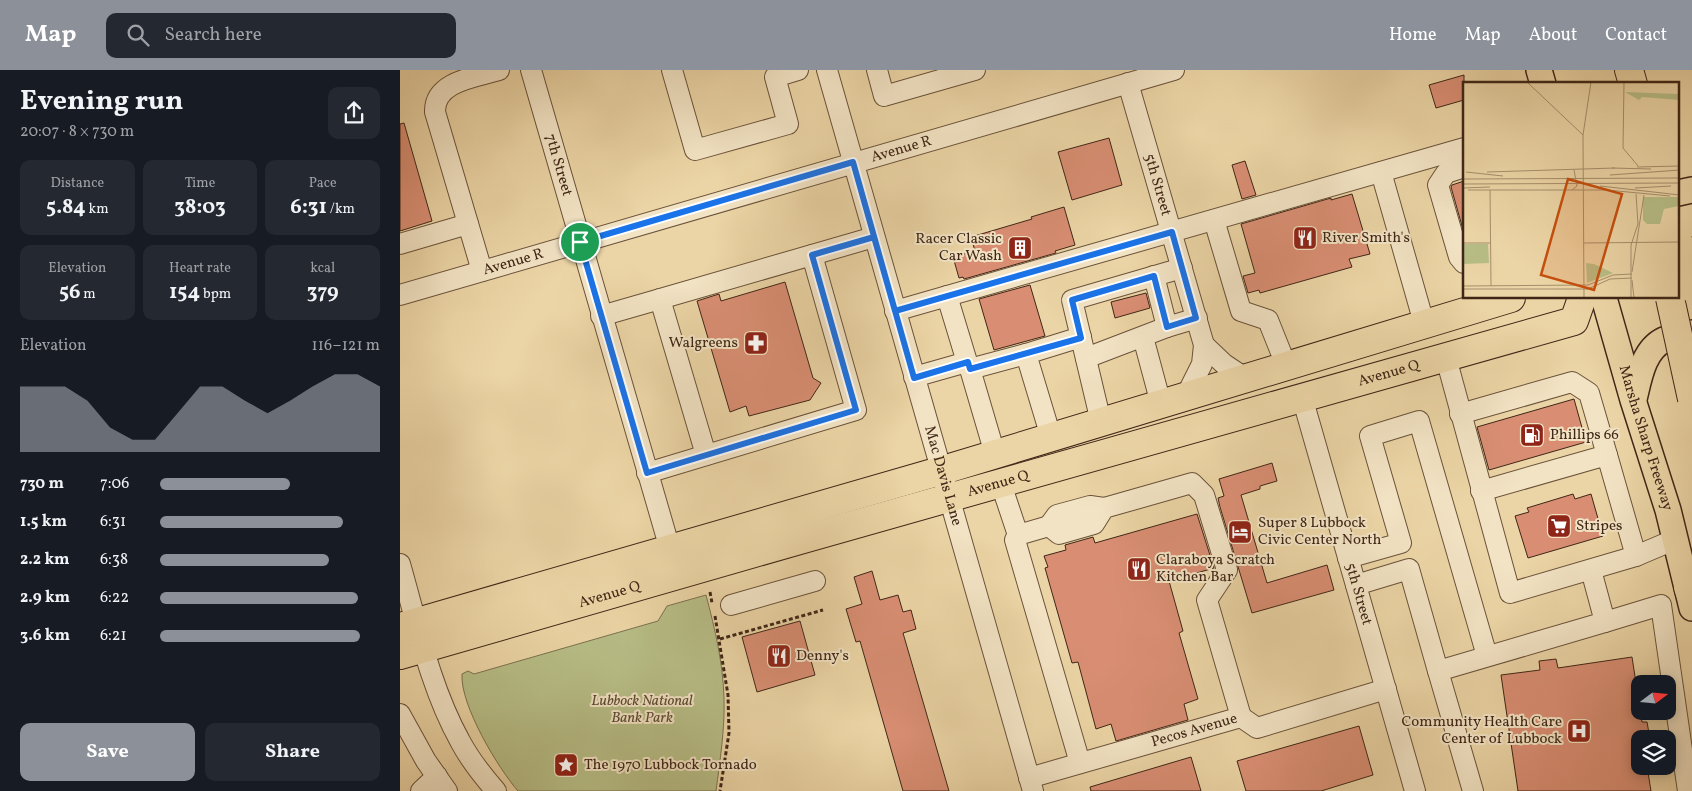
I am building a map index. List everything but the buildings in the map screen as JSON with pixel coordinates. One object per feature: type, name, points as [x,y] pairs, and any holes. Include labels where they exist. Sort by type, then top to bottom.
[{"type":"highway","points":[[1680,247],[1692,288]]},
{"type":"highway","name":"Avenue Q","points":[[408,624],[940,471],[1499,299]]},
{"type":"highway","name":"Avenue Q","points":[[412,652],[1574,321],[1582,299]]},
{"type":"highway","points":[[1670,299],[1692,399]]},
{"type":"main road","name":"Marsha Sharp Freeway","points":[[1604,299],[1668,510],[1691,598]]},
{"type":"main road","points":[[1634,400],[1640,373],[1649,354],[1664,340],[1692,333]]},
{"type":"street","points":[[482,271],[435,112],[435,102],[438,96],[454,83],[499,70]]},
{"type":"street","name":"7th Street","points":[[531,70],[670,549]]},
{"type":"street","points":[[672,70],[695,150],[788,124],[775,77],[798,70]]},
{"type":"street","name":"Mac Davis Lane","points":[[826,70],[1031,784]]},
{"type":"street","points":[[877,70],[884,96],[975,70]]},
{"type":"street","name":"Avenue R","points":[[400,295],[1174,70]]},
{"type":"street","name":"5th Street","points":[[1128,83],[1204,344],[1202,364],[1173,400]]},
{"type":"street","points":[[895,311],[1463,148]]},
{"type":"street","points":[[1463,167],[1446,173],[1438,185],[1458,257],[1463,262]]},
{"type":"street","points":[[1380,172],[1424,323]]},
{"type":"street","points":[[1214,220],[1241,311],[1268,320],[1286,365]]},
{"type":"street","points":[[400,244],[468,224]]},
{"type":"street","points":[[601,316],[874,237]]},
{"type":"street","points":[[647,473],[856,410],[812,255]]},
{"type":"street","points":[[1101,422],[1072,300],[1182,268]]},
{"type":"street","points":[[1154,276],[1167,327]]},
{"type":"street","points":[[947,296],[996,454]]},
{"type":"street","points":[[660,299],[706,455]]},
{"type":"street","points":[[1086,358],[1196,318]]},
{"type":"street","points":[[1143,337],[1173,400]]},
{"type":"street","points":[[914,378],[1026,354],[1081,338]]},
{"type":"street","name":"5th Street","points":[[1204,344],[1224,364],[1245,378]]},
{"type":"street","points":[[1026,354],[1051,437]]},
{"type":"street","points":[[1446,358],[1510,593],[1636,556],[1676,539]]},
{"type":"street","points":[[1460,414],[1572,382],[1589,393],[1636,556]]},
{"type":"street","name":"5th Street","points":[[1302,397],[1415,791]]},
{"type":"street","points":[[1473,791],[1370,436],[1419,421],[1487,656]]},
{"type":"street","points":[[1481,491],[1607,455]]},
{"type":"street","points":[[1080,763],[1015,540],[1018,535],[1049,526],[1059,534],[1094,524],[1104,508],[1192,483],[1204,495],[1227,570],[1207,600],[1240,717]]},
{"type":"street","points":[[1001,484],[1018,535]]},
{"type":"street","points":[[1348,558],[1402,543]]},
{"type":"street","points":[[400,564],[412,652],[439,693],[460,741],[477,769],[496,791]]},
{"type":"street","points":[[1356,585],[1409,569]]},
{"type":"street","points":[[1591,570],[1605,622]]},
{"type":"street","points":[[731,605],[815,581]]},
{"type":"street","points":[[1438,671],[1661,605],[1688,791]]},
{"type":"street","name":"Pecos Avenue","points":[[1031,784],[1080,763],[1240,717],[1257,728],[1386,689]]},
{"type":"street","points":[[400,714],[426,761],[442,784],[420,791]]},
{"type":"path","points":[[710,592],[720,639],[728,694],[729,733],[720,791]]},
{"type":"path","points":[[720,639],[823,610]]},
{"type":"green space","name":"Lubbock National Bank Park","points":[[706,595],[718,646],[724,698],[723,733],[716,791],[518,791],[482,736],[467,702],[462,674],[468,671],[474,674],[658,621],[667,606]]},
{"type":"place","name":"River Smith's","points":[[1305,238]]},
{"type":"place","name":"Racer Classic Car Wash","points":[[1020,248]]},
{"type":"place","name":"Walgreens","points":[[756,343]]},
{"type":"place","name":"Phillips 66","points":[[1532,435]]},
{"type":"place","name":"Stripes","points":[[1559,526]]},
{"type":"place","name":"Super 8 Lubbock Civic Center North","points":[[1240,532]]},
{"type":"place","name":"Claraboya Scratch Kitchen Bar","points":[[1139,569]]},
{"type":"place","name":"Denny's","points":[[779,656]]},
{"type":"place","name":"Community Health Care Center of Lubbock","points":[[1579,731]]},
{"type":"place","name":"The 1970 Lubbock Tornado","points":[[566,765]]},
{"type":"route","points":[[580,242],[647,473],[856,410],[812,255],[874,237],[895,311],[1172,232],[1196,318],[1167,327],[1154,276],[1072,300],[1081,338],[970,369],[968,362],[914,378],[895,311],[885,274],[853,162],[580,242]]}]
